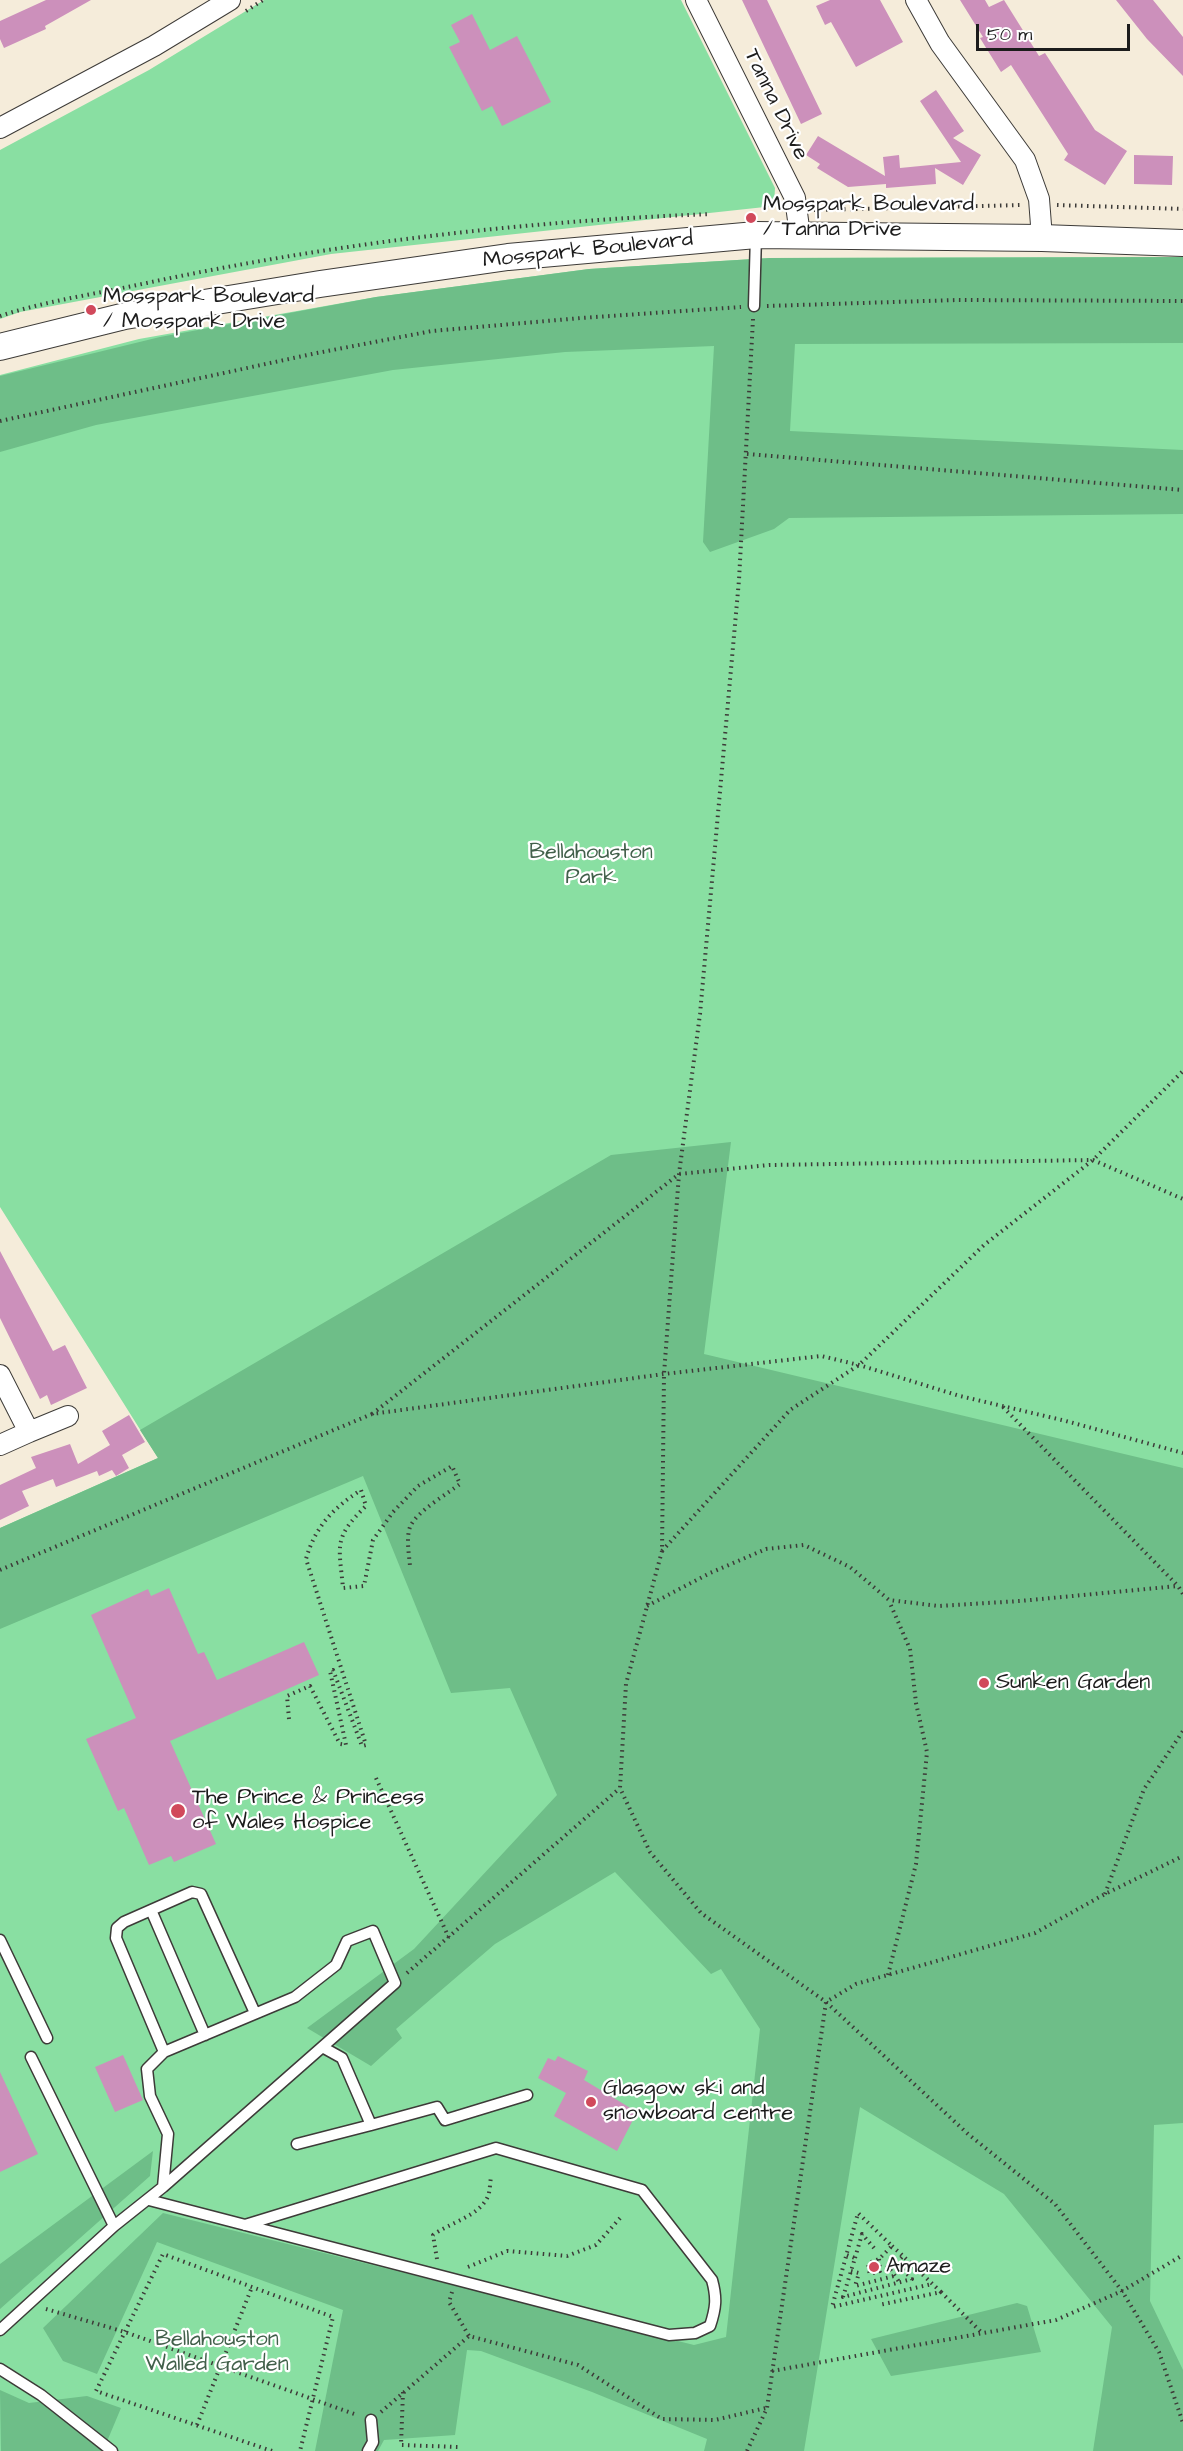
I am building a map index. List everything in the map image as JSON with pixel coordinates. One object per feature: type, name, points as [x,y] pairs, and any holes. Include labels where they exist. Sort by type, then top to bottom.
[{"type":"street","points":[[0,128],[154,46],[230,0]]},
{"type":"street","name":"Tanna Drive","points":[[696,0],[795,198],[800,235]]},
{"type":"street","points":[[916,0],[940,43],[1025,160],[1039,199],[1042,238]]},
{"type":"street","name":"Mosspark Boulevard","points":[[0,347],[125,316],[320,284],[508,257],[756,235],[1042,238],[1183,243]]},
{"type":"street","points":[[0,1375],[29,1432]]},
{"type":"street","points":[[0,1445],[68,1416]]},
{"type":"lane","points":[[754,306],[756,235]]},
{"type":"lane","points":[[164,2052],[116,1938],[117,1928],[124,1922],[192,1892],[201,1894],[255,2013]]},
{"type":"lane","points":[[151,1910],[205,2035]]},
{"type":"lane","points":[[0,2330],[114,2226],[149,2200],[395,1983],[373,1931],[347,1941],[336,1965],[295,1997],[164,2052],[147,2069],[150,2096],[168,2134],[163,2187]]},
{"type":"lane","points":[[0,1940],[47,2038]]},
{"type":"lane","points":[[324,2048],[342,2058],[371,2125]]},
{"type":"lane","points":[[31,2057],[114,2226]]},
{"type":"lane","points":[[297,2144],[437,2107],[445,2120],[527,2095]]},
{"type":"lane","points":[[149,2200],[245,2225],[456,2278],[669,2336],[695,2333],[710,2326],[716,2310],[717,2296],[712,2280],[642,2190],[496,2148],[245,2225]]},
{"type":"lane","points":[[0,2369],[41,2395],[112,2451]]},
{"type":"lane","points":[[368,2451],[374,2442],[371,2421]]},
{"type":"path","points":[[0,421],[283,360],[432,331],[754,306],[957,300],[1183,301]]},
{"type":"path","points":[[754,306],[739,580],[700,1014],[679,1174],[663,1374],[662,1551],[626,1684],[620,1788],[650,1852],[701,1913],[826,2001],[968,2134],[1054,2204],[1122,2291],[1159,2352],[1183,2423]]},
{"type":"path","points":[[747,454],[1183,490]]},
{"type":"path","points":[[662,1551],[790,1410],[859,1365],[984,1245],[1094,1160],[1183,1071]]},
{"type":"path","points":[[372,1414],[679,1174],[769,1165],[1094,1160],[1183,1199]]},
{"type":"path","points":[[0,1570],[372,1414],[663,1374],[821,1356],[859,1365],[960,1396],[1066,1421],[1183,1453]]},
{"type":"path","points":[[1003,1406],[1178,1586],[1183,1594]]},
{"type":"path","points":[[289,1719],[287,1696],[310,1686],[340,1744],[346,1745],[330,1671],[333,1670],[362,1746],[366,1745],[306,1559],[311,1542],[321,1524],[361,1490],[366,1506],[342,1534],[340,1554],[343,1588],[364,1586],[373,1540],[393,1512],[418,1486],[452,1467],[460,1484],[425,1510],[410,1527],[408,1546],[410,1566]]},
{"type":"path","points":[[647,1606],[710,1573],[766,1549],[804,1545],[850,1567],[889,1600],[910,1649],[916,1703],[927,1752],[916,1864],[888,1975]]},
{"type":"path","points":[[889,1600],[939,1606],[1178,1586]]},
{"type":"path","points":[[1105,1894],[1144,1789],[1183,1731]]},
{"type":"path","points":[[376,1778],[449,1938]]},
{"type":"path","points":[[395,1983],[620,1788]]},
{"type":"path","points":[[826,2001],[856,1984],[1035,1933],[1105,1894],[1183,1856]]},
{"type":"path","points":[[747,2451],[766,2408],[826,2001]]},
{"type":"path","points":[[456,2278],[437,2258],[433,2235],[472,2214],[488,2198],[491,2177]]},
{"type":"path","points":[[932,2284],[832,2307],[858,2213],[932,2284],[982,2333]]},
{"type":"path","points":[[621,2217],[596,2245],[567,2256],[507,2252],[456,2278],[449,2302],[469,2336],[578,2365],[662,2418],[715,2420],[766,2408]]},
{"type":"path","points":[[874,2248],[862,2234],[843,2297],[912,2280],[896,2263],[903,2256]]},
{"type":"path","points":[[879,2259],[892,2246]]},
{"type":"path","points":[[272,2451],[96,2391],[163,2254],[333,2317],[300,2451]]},
{"type":"path","points":[[847,2255],[855,2258]]},
{"type":"path","points":[[772,2371],[1056,2320],[1122,2291],[1183,2255]]},
{"type":"path","points":[[886,2265],[900,2283]]},
{"type":"path","points":[[851,2271],[859,2273],[855,2286],[894,2276]]},
{"type":"path","points":[[197,2425],[252,2287]]},
{"type":"path","points":[[879,2305],[940,2292]]},
{"type":"path","points":[[30,2304],[125,2332],[371,2421],[469,2336]]},
{"type":"path","points":[[404,2392],[401,2445],[458,2447],[458,2451]]},
{"type":"green space","points":[[264,0],[681,0],[775,188],[774,206],[331,254],[20,312],[0,319],[0,150],[149,70]]},
{"type":"green space","name":"Bellahouston Park","points":[[1183,257],[1183,2451],[0,2451],[0,1528],[158,1458],[0,1207],[0,375],[139,339],[376,297],[589,269],[770,258]]},
{"type":"green space","points":[[1183,257],[1183,343],[795,344],[790,431],[1183,450],[1183,514],[789,518],[774,529],[710,552],[703,542],[714,346],[565,352],[393,370],[96,425],[0,452],[0,376],[160,337],[376,297],[589,269],[770,258]]},
{"type":"green space","points":[[731,1142],[704,1354],[1183,1468],[1183,2123],[1154,2125],[1150,2301],[1183,2370],[1183,2451],[1093,2451],[1112,2327],[1004,2194],[860,2107],[804,2451],[704,2451],[707,2439],[592,2392],[481,2351],[467,2350],[455,2435],[384,2440],[378,2451],[315,2451],[343,2310],[157,2242],[97,2374],[63,2361],[43,2328],[163,2213],[694,2345],[726,2337],[760,2029],[721,1969],[711,1974],[615,1872],[495,1944],[396,2029],[402,2038],[371,2066],[307,2028],[414,1949],[557,1795],[510,1688],[451,1693],[363,1476],[0,1629],[0,1528],[158,1458],[140,1430],[611,1155]]},
{"type":"green space","points":[[153,2151],[150,2176],[0,2309],[0,2264]]},
{"type":"green space","points":[[1017,2303],[1027,2306],[1041,2352],[891,2376],[871,2339]]},
{"type":"green space","points":[[0,2390],[29,2403],[87,2396],[121,2408],[103,2451],[1,2451]]},
{"type":"building","points":[[46,0],[91,0],[45,26],[46,29],[4,48],[0,39],[0,21]]},
{"type":"building","points":[[742,0],[767,0],[822,114],[801,124]]},
{"type":"building","points":[[830,0],[880,0],[903,42],[856,67],[831,22],[825,25],[816,6]]},
{"type":"building","points":[[960,0],[985,0],[989,7],[1004,0],[1039,56],[1045,53],[1095,130],[1127,151],[1105,185],[1064,160],[1068,154],[1011,65],[1001,72]]},
{"type":"building","points":[[1116,0],[1153,0],[1183,37],[1183,76],[1147,39]]},
{"type":"building","points":[[472,14],[490,50],[517,36],[551,102],[502,126],[492,106],[482,111],[449,47],[460,42],[451,25]]},
{"type":"building","points":[[936,90],[964,131],[953,138],[981,155],[963,185],[935,168],[936,184],[886,188],[886,184],[848,187],[817,168],[820,164],[806,155],[818,136],[885,176],[883,157],[899,155],[900,168],[961,162],[920,101]]},
{"type":"building","points":[[1134,155],[1173,156],[1172,185],[1134,184]]},
{"type":"building","points":[[0,1251],[53,1351],[65,1345],[87,1388],[51,1405],[47,1395],[40,1399],[0,1318]]},
{"type":"building","points":[[129,1415],[145,1442],[122,1455],[129,1468],[116,1476],[112,1470],[99,1476],[97,1471],[56,1487],[53,1479],[22,1491],[29,1506],[0,1520],[0,1485],[36,1468],[31,1457],[70,1444],[78,1464],[110,1445],[102,1431]]},
{"type":"building","name":"The Prince & Princess of Wales Hospice","points":[[169,1588],[198,1654],[204,1652],[217,1680],[304,1642],[319,1675],[170,1741],[216,1844],[174,1862],[171,1856],[149,1865],[124,1808],[118,1811],[86,1739],[136,1718],[91,1615],[148,1589],[151,1596]]},
{"type":"building","points":[[123,2055],[143,2100],[115,2112],[95,2067]]},
{"type":"building","name":"Glasgow ski and snowboard centre","points":[[558,2056],[588,2071],[584,2080],[637,2112],[617,2151],[554,2116],[566,2093],[538,2078],[548,2058],[555,2061]]},
{"type":"building","points":[[0,2072],[38,2154],[0,2172]]},
{"type":"place","name":"Mosspark Boulevard / Tanna Drive","points":[[751,218]]},
{"type":"place","name":"Mosspark Boulevard / Mosspark Drive","points":[[91,310]]},
{"type":"place","name":"Sunken Garden","points":[[984,1683]]},
{"type":"place","name":"The Prince & Princess of Wales Hospice","points":[[178,1811]]},
{"type":"place","name":"Glasgow ski and snowboard centre","points":[[591,2102]]},
{"type":"place","name":"Amaze","points":[[874,2267]]},
{"type":"park label","name":"Bellahouston Walled Garden","points":[[217,2352]]}]
